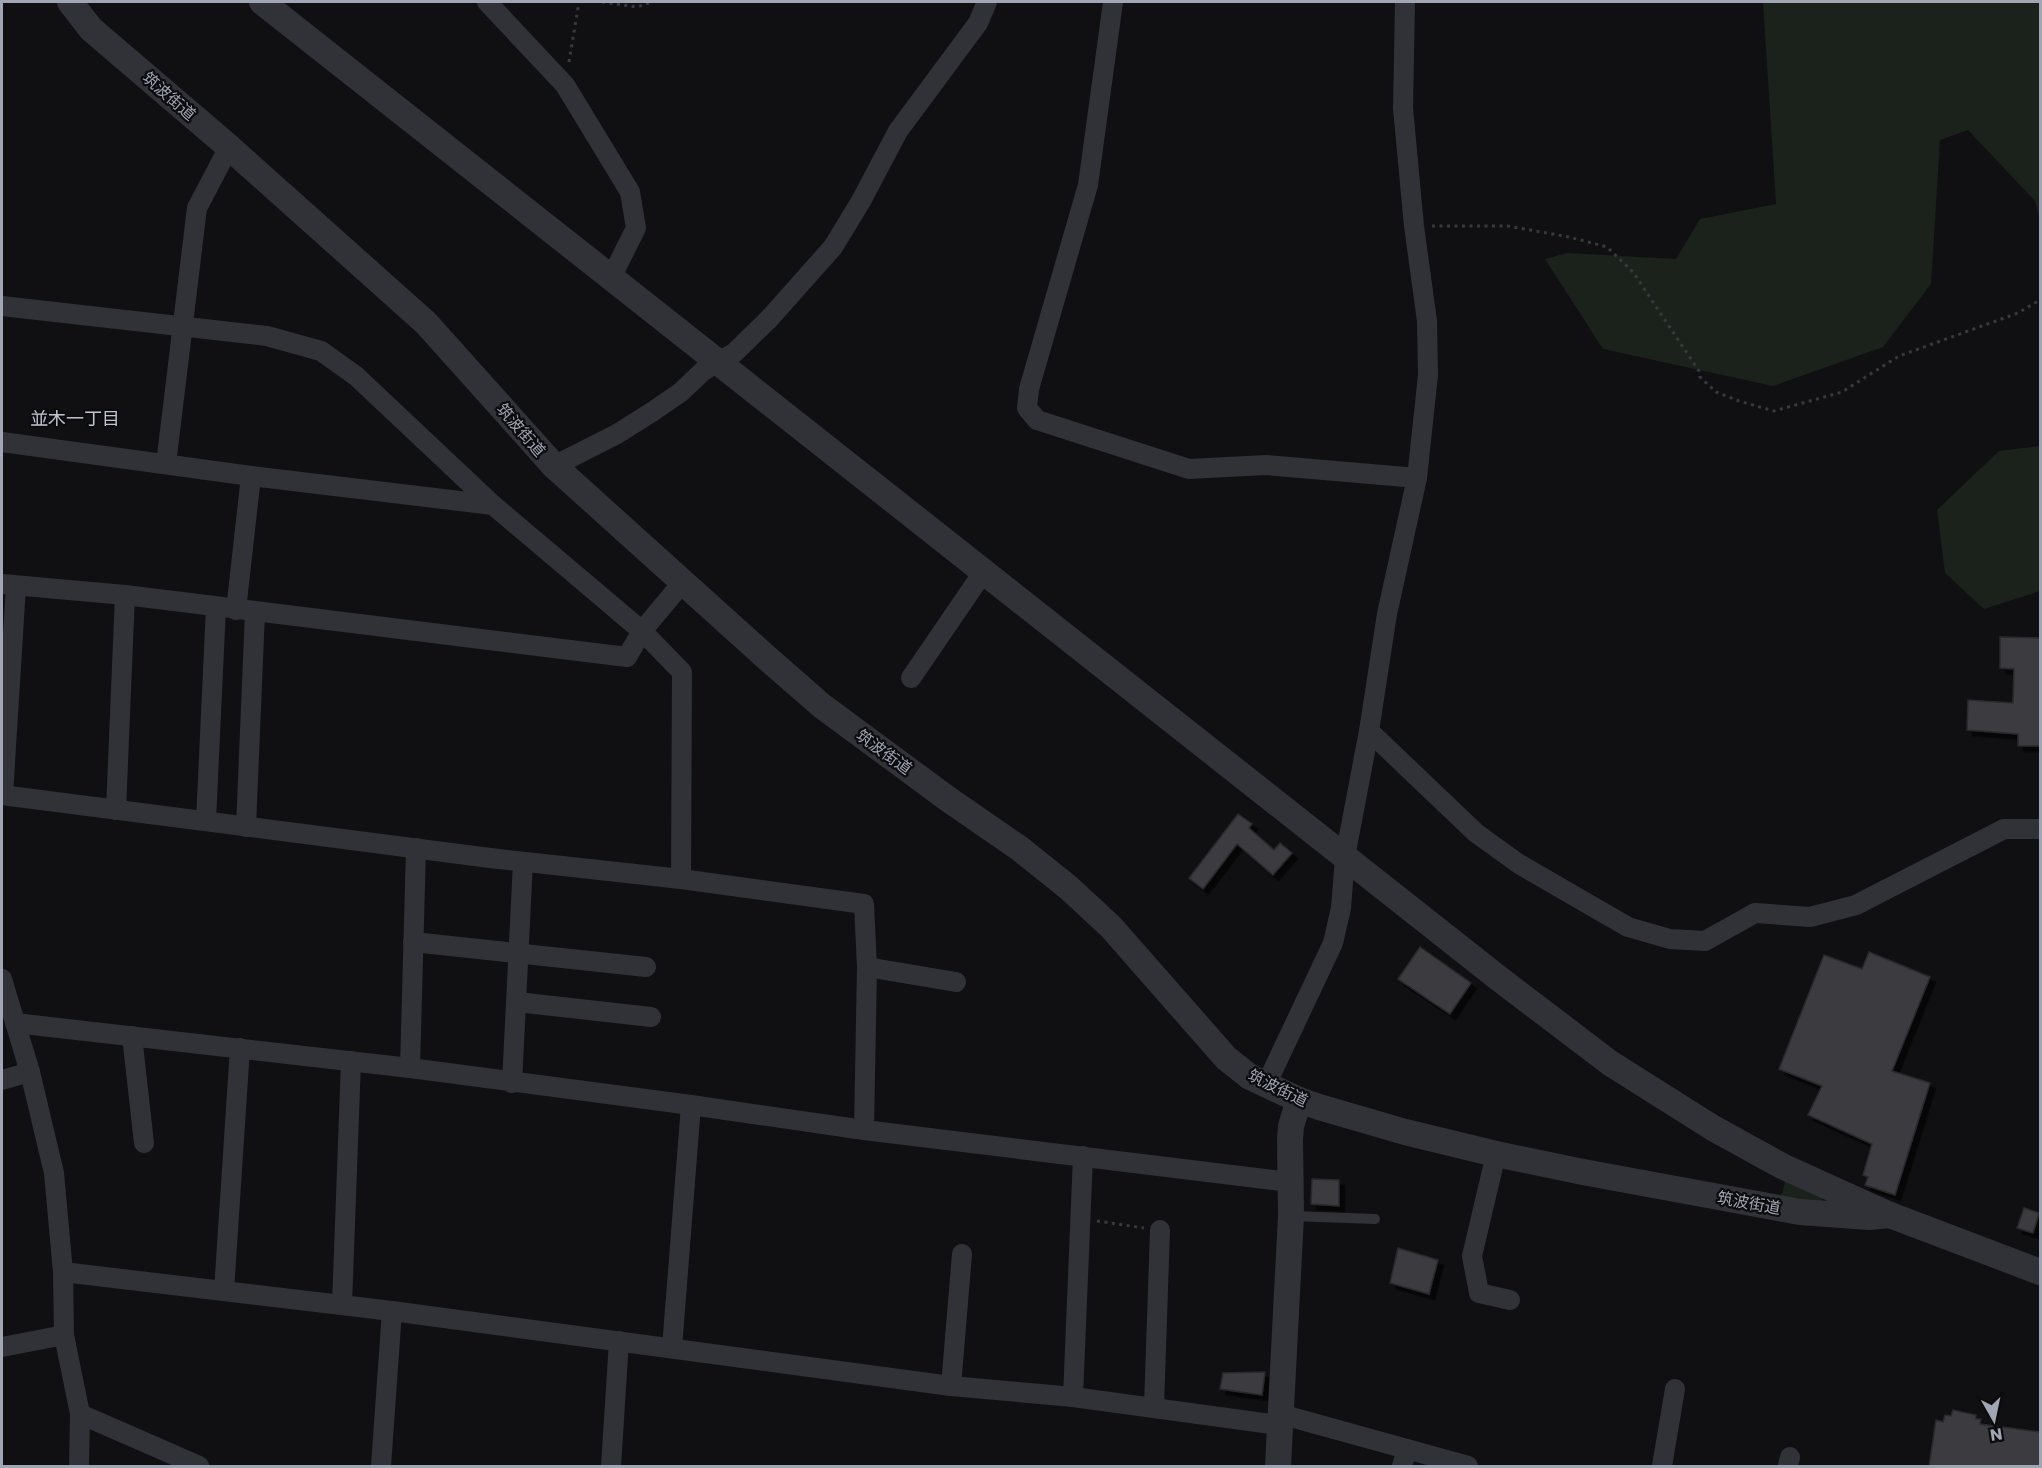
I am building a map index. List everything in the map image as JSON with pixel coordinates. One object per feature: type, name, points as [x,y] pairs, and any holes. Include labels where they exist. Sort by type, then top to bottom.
[{"type":"street","name":"筑波街道","points":[[70,2],[92,29],[229,147],[426,323],[554,466],[822,706],[1019,848],[1069,888],[1111,927],[1227,1058],[1250,1077],[1299,1100],[1406,1132],[1496,1154],[1765,1206],[1820,1214],[1869,1217],[1890,1215]]},
{"type":"street","points":[[262,2],[1345,857],[1610,1063],[1704,1122],[1782,1166],[1890,1215],[2040,1272]]},
{"type":"street","points":[[487,2],[565,86],[630,192],[636,228],[610,278]]},
{"type":"street","points":[[554,466],[617,434],[681,392],[703,371],[734,353],[769,319],[833,247],[861,201],[898,131],[978,23],[987,2]]},
{"type":"street","points":[[1113,2],[1088,185],[1029,388],[1027,408],[1036,420],[1189,469],[1266,465],[1417,478]]},
{"type":"street","points":[[1266,1085],[1333,943],[1341,909],[1345,857],[1369,731],[1387,614],[1417,478],[1428,375],[1427,321],[1414,226],[1403,108],[1405,2]]},
{"type":"street","points":[[165,464],[197,208],[229,147]]},
{"type":"street","points":[[2,306],[267,336],[321,351],[356,376],[493,505],[642,631],[682,672],[681,879]]},
{"type":"street","points":[[2,442],[251,476],[493,505]]},
{"type":"street","points":[[246,827],[245,611],[251,476]]},
{"type":"street","points":[[911,678],[984,571]]},
{"type":"street","points":[[683,582],[642,631],[627,657],[125,595],[9,585],[2,795],[523,862],[681,879],[864,904],[867,967],[864,1130]]},
{"type":"street","points":[[116,810],[125,595]]},
{"type":"street","points":[[206,821],[216,607]]},
{"type":"street","points":[[1369,731],[1476,833],[1519,864],[1628,927],[1671,939],[1705,941],[1755,913],[1810,917],[1856,905],[2004,829],[2040,829]]},
{"type":"street","points":[[410,1068],[416,848]]},
{"type":"street","points":[[512,1083],[523,862]]},
{"type":"street","points":[[412,942],[646,968]]},
{"type":"street","points":[[867,967],[956,982]]},
{"type":"street","points":[[2,983],[30,1072],[54,1173],[63,1272],[64,1335],[80,1414],[79,1467]]},
{"type":"street","points":[[517,1002],[651,1017]]},
{"type":"street","points":[[15,1023],[410,1068],[864,1130],[1290,1182]]},
{"type":"street","points":[[132,1036],[144,1143]]},
{"type":"street","points":[[224,1291],[240,1048]]},
{"type":"street","points":[[342,1305],[351,1061]]},
{"type":"street","points":[[2,1080],[30,1072]]},
{"type":"street","points":[[1278,1467],[1291,1216],[1291,1125],[1299,1100]]},
{"type":"street","points":[[672,1348],[691,1105]]},
{"type":"street","points":[[1496,1154],[1473,1256],[1479,1293],[1510,1300]]},
{"type":"street","points":[[1073,1397],[1083,1156]]},
{"type":"street","points":[[1765,1206],[1777,1190],[1782,1166]]},
{"type":"street","points":[[1820,1214],[1830,1209],[1841,1194]]},
{"type":"street","points":[[1154,1407],[1161,1230]]},
{"type":"street","points":[[951,1386],[962,1254]]},
{"type":"street","points":[[63,1272],[392,1311],[951,1386],[1280,1420],[1405,1458],[1468,1467]]},
{"type":"street","points":[[381,1467],[392,1311]]},
{"type":"street","points":[[2,1347],[64,1335]]},
{"type":"street","points":[[611,1467],[619,1341]]},
{"type":"street","points":[[1662,1467],[1675,1389]]},
{"type":"street","points":[[80,1414],[199,1467]]},
{"type":"lane","points":[[1291,1216],[1376,1219]]},
{"type":"path","points":[[565,86],[579,2]]},
{"type":"path","points":[[602,2],[637,7],[652,2]]},
{"type":"path","points":[[1414,226],[1508,226],[1569,237],[1607,247],[1633,272],[1699,371],[1700,377],[1716,392],[1774,411],[1842,392],[1899,356],[2018,313],[2040,300]]},
{"type":"path","points":[[1081,1218],[1161,1230]]},
{"type":"shaded area","points":[[1763,2],[2040,2],[2040,220],[2035,201],[1968,130],[1940,140],[1931,284],[1883,347],[1773,386],[1603,349],[1545,259],[1567,253],[1676,259],[1700,219],[1776,204]]},
{"type":"shaded area","points":[[2040,446],[2040,591],[1984,609],[1945,573],[1937,510],[1999,451]]},
{"type":"shaded area","points":[[1785,1180],[1823,1198],[1819,1204],[1776,1202],[1783,1191]]},
{"type":"building","points":[[2000,637],[2040,638],[2040,746],[2018,746],[2018,734],[1967,730],[1968,700],[2013,703],[2014,669],[2000,668]]},
{"type":"building","points":[[1238,814],[1252,824],[1249,828],[1274,850],[1280,843],[1292,853],[1273,875],[1237,844],[1203,889],[1189,878]]},
{"type":"building","points":[[1420,947],[1471,983],[1450,1014],[1398,979]]},
{"type":"building","points":[[1869,952],[1930,977],[1892,1071],[1930,1083],[1895,1195],[1865,1185],[1868,1177],[1863,1175],[1872,1144],[1808,1115],[1822,1086],[1779,1069],[1824,955],[1862,969]]},
{"type":"building","points":[[1312,1179],[1339,1180],[1339,1206],[1311,1204]]},
{"type":"building","points":[[2024,1208],[2039,1213],[2033,1233],[2017,1228]]},
{"type":"building","points":[[1398,1248],[1438,1260],[1429,1294],[1390,1283]]},
{"type":"building","points":[[1265,1372],[1262,1395],[1220,1389],[1223,1373]]},
{"type":"building","points":[[1953,1410],[1976,1415],[1976,1419],[1981,1419],[1980,1424],[2040,1432],[2040,1467],[1929,1467],[1936,1420],[1943,1422],[1945,1415],[1951,1416]]},
{"type":"district","name":"並木一丁目","points":[[75,418]]}]
